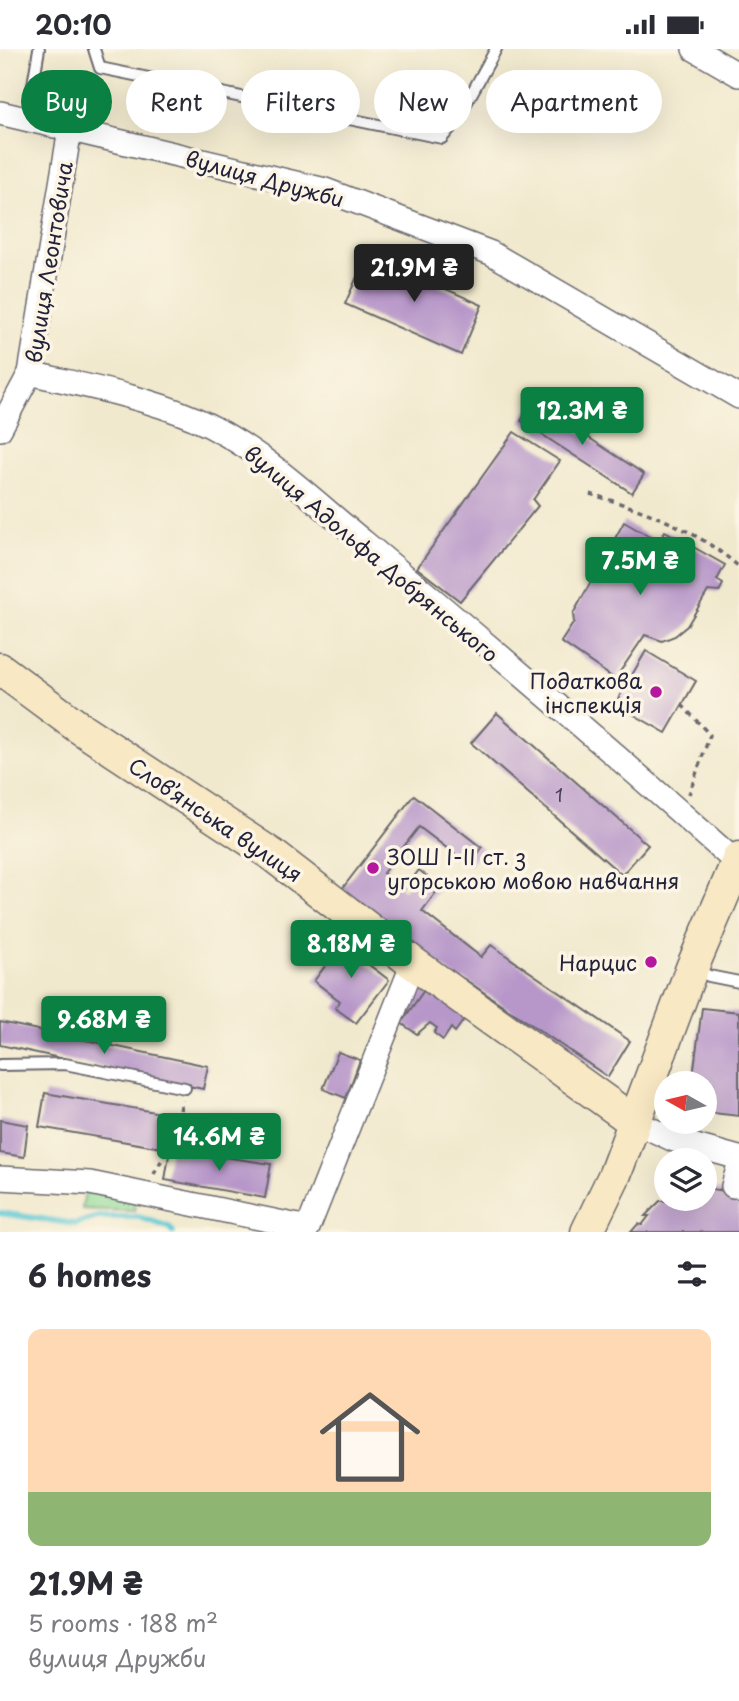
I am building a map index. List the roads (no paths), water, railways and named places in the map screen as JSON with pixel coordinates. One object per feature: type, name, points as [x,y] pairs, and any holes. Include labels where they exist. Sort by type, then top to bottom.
[{"type":"street","points":[[694,49],[739,75]]},
{"type":"street","name":"вулиця Дружби","points":[[0,113],[21,118]]},
{"type":"street","name":"вулиця Леонтовича","points":[[1,425],[30,373],[69,133]]},
{"type":"street","name":"вулиця Дружби","points":[[87,133],[325,190],[491,253],[739,397]]},
{"type":"street","name":"вулиця Адольфа Добрянського","points":[[30,373],[138,398],[194,418],[228,436],[395,569],[683,817],[738,861]]},
{"type":"street","name":"Словʼянська вулиця","points":[[0,669],[78,726],[271,854],[413,963],[633,1121]]},
{"type":"street","points":[[587,1232],[615,1174],[692,968],[738,861]]},
{"type":"street","points":[[0,1178],[90,1183],[307,1230],[413,963]]},
{"type":"street","points":[[633,1121],[674,1140],[738,1161],[733,1186],[739,1187]]},
{"type":"lane","points":[[35,70],[39,49]]},
{"type":"lane","points":[[94,49],[100,68],[442,138],[457,120],[496,49]]},
{"type":"lane","points":[[692,968],[709,976],[739,982]]},
{"type":"lane","points":[[0,1065],[65,1063],[185,1088]]},
{"type":"waterway","points":[[0,1213],[75,1224],[98,1217],[139,1217],[169,1227],[173,1232]]},
{"type":"place","name":"Податкова інспекція","points":[[656,692]]},
{"type":"place","name":"ЗОШ І-ІІ ст. з угорською мовою навчання","points":[[373,868]]},
{"type":"place","name":"Нарцис","points":[[651,962]]}]
